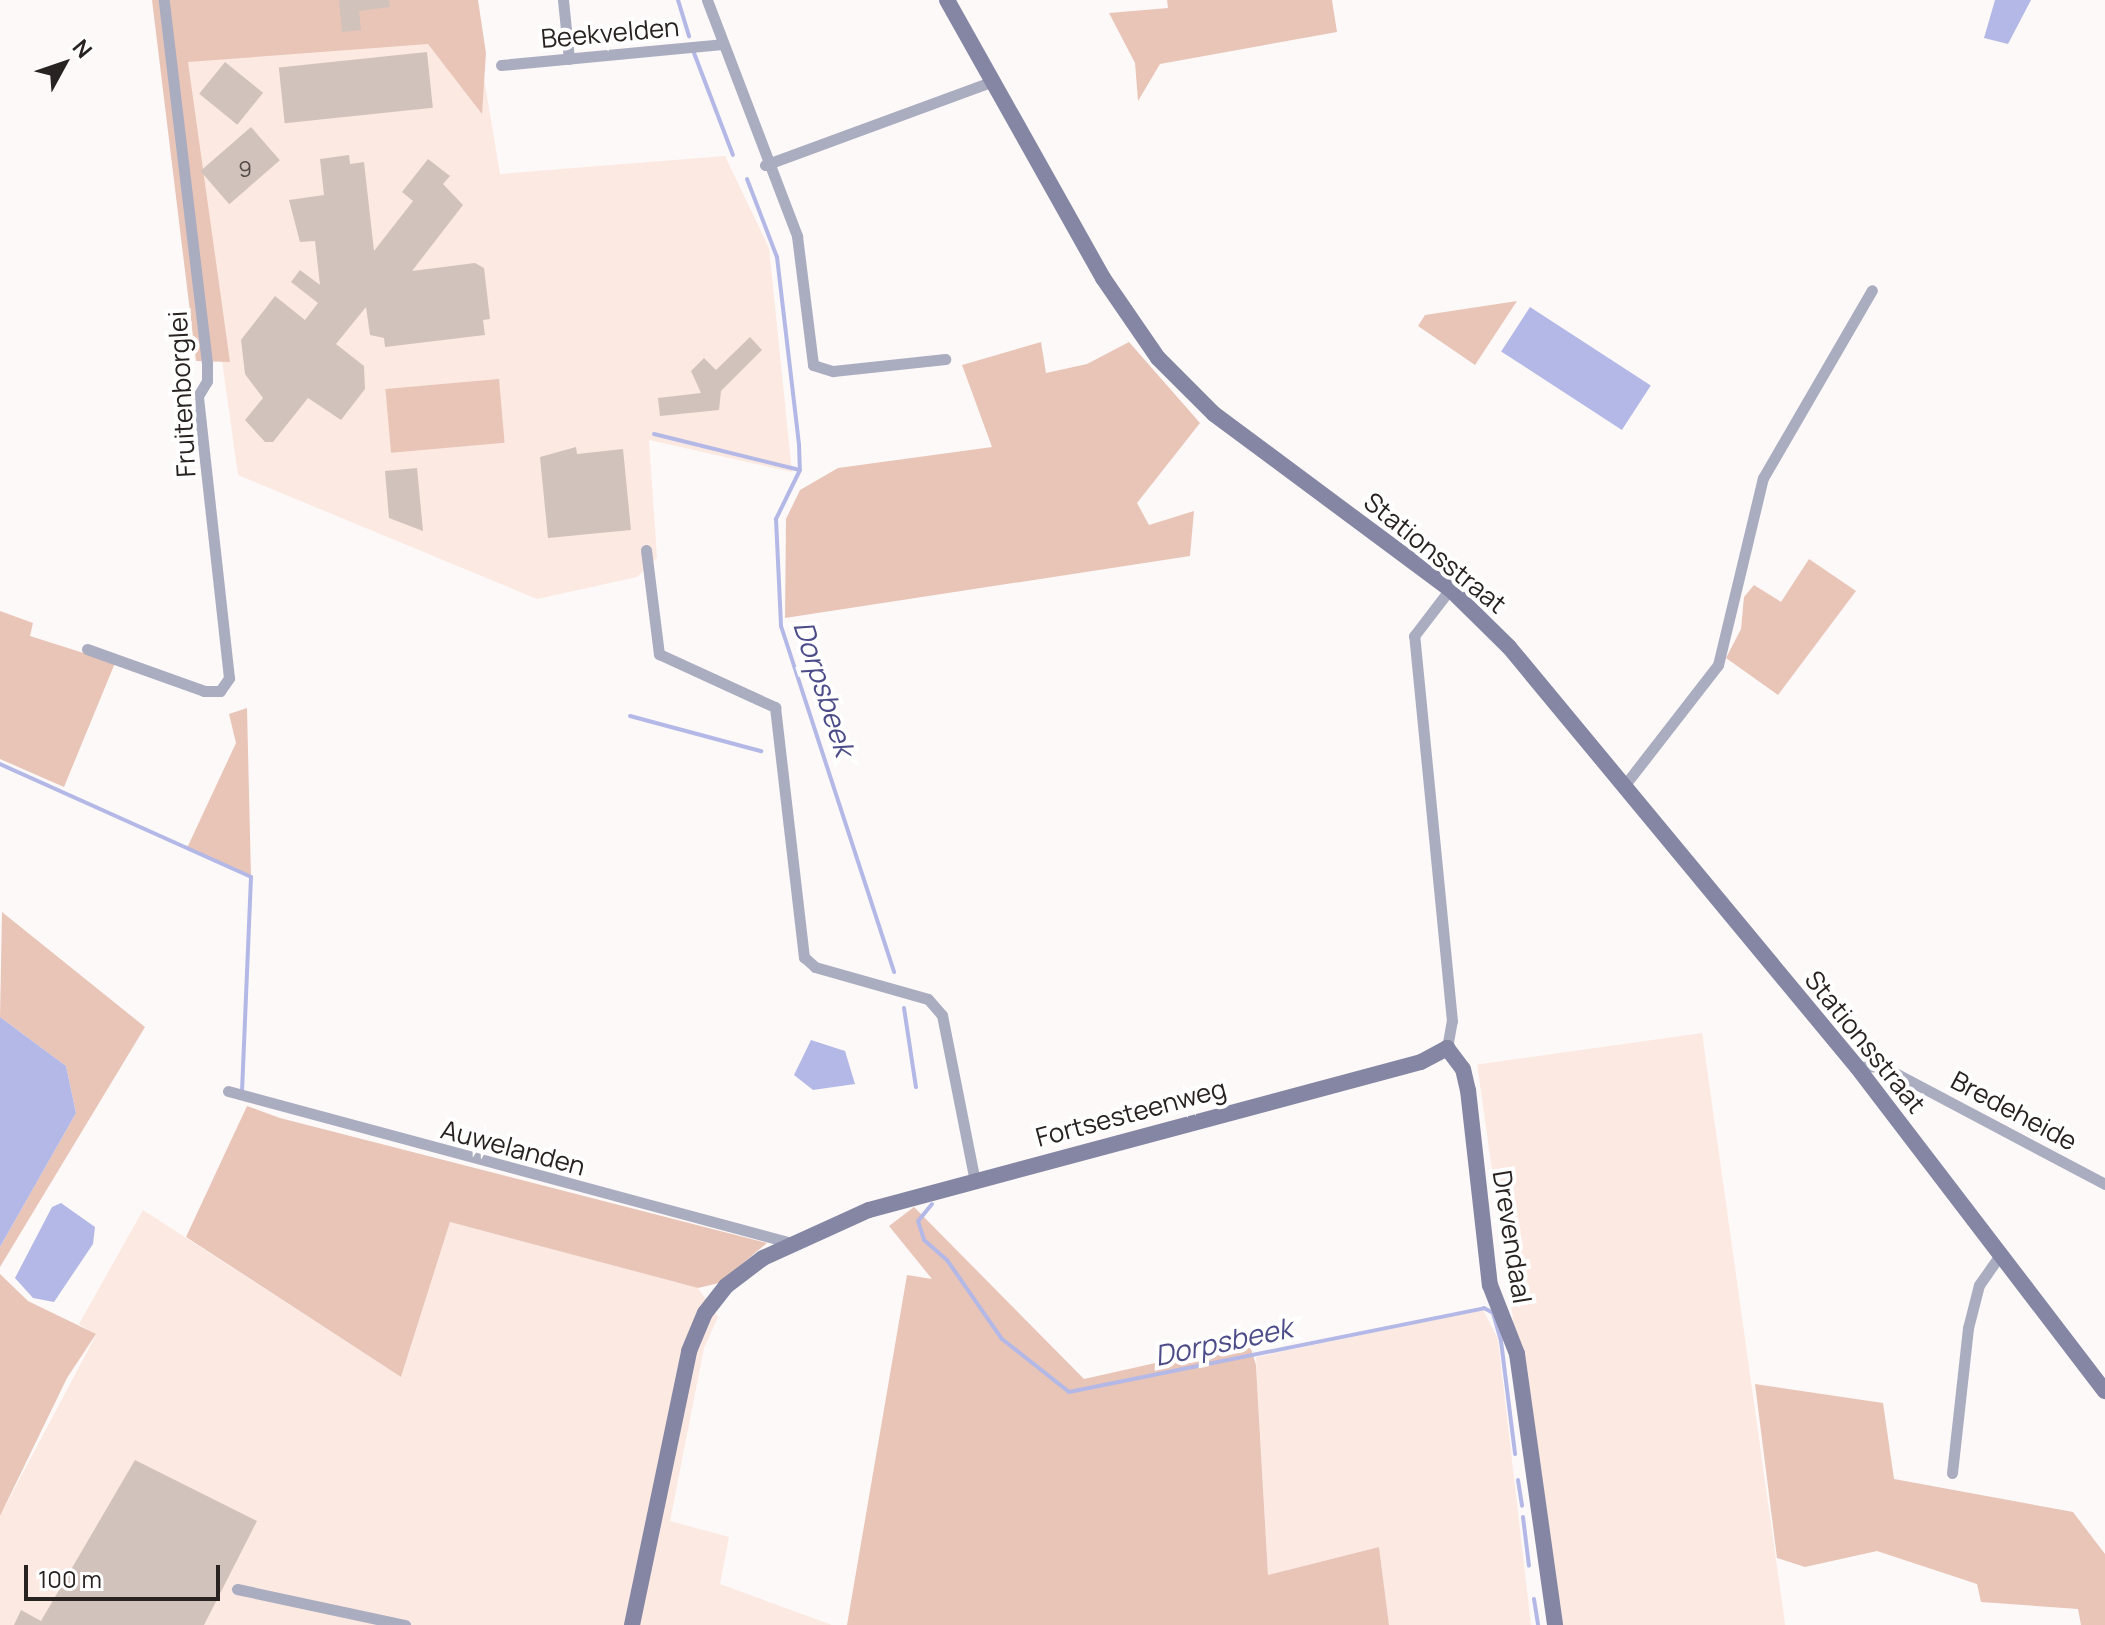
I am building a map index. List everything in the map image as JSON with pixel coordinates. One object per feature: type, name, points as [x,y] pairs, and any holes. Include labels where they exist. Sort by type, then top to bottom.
[{"type":"street","name":"Fruitenborglei","points":[[87,649],[204,691],[220,691],[229,678],[198,396],[207,381],[207,363],[164,0]]},
{"type":"street","points":[[563,0],[569,59]]},
{"type":"street","points":[[707,0],[765,165],[797,236],[813,365],[833,371],[945,359]]},
{"type":"street","name":"Stationsstraat","points":[[947,0],[1103,278],[1180,384],[1450,589],[1509,647],[1857,1067],[2105,1391]]},
{"type":"street","name":"Beekvelden","points":[[501,65],[722,44]]},
{"type":"street","points":[[765,165],[993,81]]},
{"type":"street","points":[[1624,786],[1718,665],[1763,478],[1872,290]]},
{"type":"street","points":[[646,550],[659,654],[775,707],[804,957],[815,967],[928,999],[942,1015],[975,1181]]},
{"type":"street","points":[[1447,1048],[1452,1021],[1414,636],[1450,589]]},
{"type":"street","name":"Fortsesteenweg","points":[[632,1625],[689,1351],[705,1313],[726,1286],[788,1242],[869,1210],[1421,1062],[1447,1048]]},
{"type":"street","name":"Drevendaal","points":[[1447,1048],[1463,1069],[1468,1090],[1492,1295],[1517,1354],[1555,1625]]},
{"type":"street","name":"Bredeheide","points":[[1857,1067],[1882,1066],[2105,1184]]},
{"type":"street","name":"Auwelanden","points":[[228,1091],[788,1242]]},
{"type":"street","points":[[1952,1473],[1968,1328],[1979,1285],[2001,1254]]},
{"type":"street","points":[[237,1589],[405,1625]]},
{"type":"shaded area","points":[[152,0],[478,0],[486,53],[482,114],[428,44],[188,62],[230,362],[196,361]]},
{"type":"shaded area","points":[[471,0],[500,174],[725,156],[769,248],[792,472],[649,440],[657,558],[637,577],[537,599],[238,475],[205,239],[187,62]]},
{"type":"shaded area","points":[[1167,0],[1332,0],[1337,32],[1160,64],[1138,101],[1135,63],[1109,13],[1168,8]]},
{"type":"shaded area","points":[[1517,301],[1475,365],[1418,326],[1425,315]]},
{"type":"shaded area","points":[[1041,342],[1046,373],[1087,364],[1129,342],[1200,423],[1137,503],[1149,525],[1194,511],[1190,556],[785,618],[786,519],[800,490],[838,468],[992,447],[962,365]]},
{"type":"shaded area","points":[[499,379],[505,443],[391,453],[385,389]]},
{"type":"shaded area","points":[[1809,559],[1856,591],[1778,695],[1726,658],[1741,629],[1744,597],[1754,585],[1781,602]]},
{"type":"shaded area","points":[[0,611],[33,623],[30,636],[115,663],[64,787],[0,759]]},
{"type":"shaded area","points":[[247,708],[251,877],[187,848],[236,743],[229,714]]},
{"type":"shaded area","points":[[2,912],[145,1027],[0,1267],[0,1247],[76,1113],[66,1066],[0,1017]]},
{"type":"shaded area","points":[[1702,1033],[1785,1625],[1556,1625],[1477,1065]]},
{"type":"shaded area","points":[[247,1106],[280,1118],[767,1243],[719,1283],[698,1288],[450,1222],[401,1377],[186,1237]]},
{"type":"shaded area","points":[[914,1207],[1084,1379],[1249,1342],[1256,1365],[1268,1575],[1379,1547],[1389,1625],[847,1625],[907,1275],[932,1279],[889,1226]]},
{"type":"shaded area","points":[[143,1210],[401,1377],[450,1222],[698,1288],[718,1317],[704,1348],[670,1521],[729,1537],[720,1584],[832,1625],[0,1625],[0,1516],[96,1335],[79,1324]]},
{"type":"shaded area","points":[[0,1274],[28,1301],[96,1334],[67,1378],[0,1516]]},
{"type":"shaded area","points":[[1483,1310],[1498,1339],[1531,1625],[1389,1625],[1379,1547],[1268,1575],[1256,1357]]},
{"type":"shaded area","points":[[1755,1384],[1883,1403],[1894,1479],[2073,1512],[2105,1554],[2105,1625],[2081,1625],[2078,1609],[1981,1602],[1977,1584],[1877,1551],[1805,1567],[1777,1558]]},
{"type":"water","points":[[1995,0],[2031,0],[2008,44],[1984,38]]},
{"type":"water","points":[[1530,307],[1651,385],[1622,430],[1501,351]]},
{"type":"water","points":[[0,1017],[66,1066],[76,1113],[0,1247]]},
{"type":"water","points":[[811,1040],[845,1051],[855,1084],[813,1090],[794,1075]]},
{"type":"water","points":[[61,1203],[95,1227],[93,1244],[54,1302],[33,1298],[15,1278],[52,1207]]},
{"type":"building","points":[[339,0],[389,0],[390,7],[359,11],[361,30],[342,32]]},
{"type":"building","points":[[427,52],[433,108],[285,123],[279,68]]},
{"type":"building","points":[[225,62],[263,93],[237,125],[199,94]]},
{"type":"building","points":[[251,127],[280,160],[229,204],[200,171]]},
{"type":"building","points":[[349,155],[350,164],[364,162],[374,251],[413,201],[402,192],[428,159],[450,176],[443,184],[463,205],[412,271],[475,263],[484,268],[490,319],[483,320],[485,335],[385,347],[384,338],[370,335],[366,307],[336,344],[364,366],[365,389],[341,420],[308,398],[273,442],[265,442],[245,420],[263,398],[245,374],[241,340],[275,296],[305,320],[318,303],[291,282],[300,270],[320,285],[315,241],[300,242],[289,200],[324,195],[320,159]]},
{"type":"building","points":[[750,337],[762,350],[721,391],[719,410],[660,416],[658,398],[701,393],[691,371],[704,358],[716,370]]},
{"type":"building","points":[[576,447],[577,454],[623,449],[631,530],[548,538],[540,457]]},
{"type":"building","points":[[417,468],[423,531],[389,518],[385,471]]},
{"type":"building","points":[[135,1460],[257,1521],[204,1625],[14,1625],[21,1610],[41,1621]]},
{"type":"waterway","name":"Dorpsbeek","points":[[678,0],[689,36]]},
{"type":"waterway","name":"Dorpsbeek","points":[[694,53],[733,155]]},
{"type":"waterway","name":"Dorpsbeek","points":[[747,179],[777,257],[799,445],[800,470],[776,519],[781,626],[894,972]]},
{"type":"waterway","points":[[654,434],[799,470]]},
{"type":"waterway","points":[[630,716],[761,751]]},
{"type":"waterway","points":[[0,764],[251,877],[242,1092]]},
{"type":"waterway","name":"Dorpsbeek","points":[[904,1008],[916,1087]]},
{"type":"waterway","name":"Dorpsbeek","points":[[932,1204],[918,1221],[924,1240],[947,1260],[1002,1339],[1069,1392],[1484,1308],[1493,1313],[1501,1341],[1515,1454]]},
{"type":"waterway","name":"Dorpsbeek","points":[[1518,1480],[1522,1506]]},
{"type":"waterway","name":"Dorpsbeek","points":[[1523,1517],[1529,1566]]},
{"type":"waterway","name":"Dorpsbeek","points":[[1534,1599],[1538,1625]]}]
